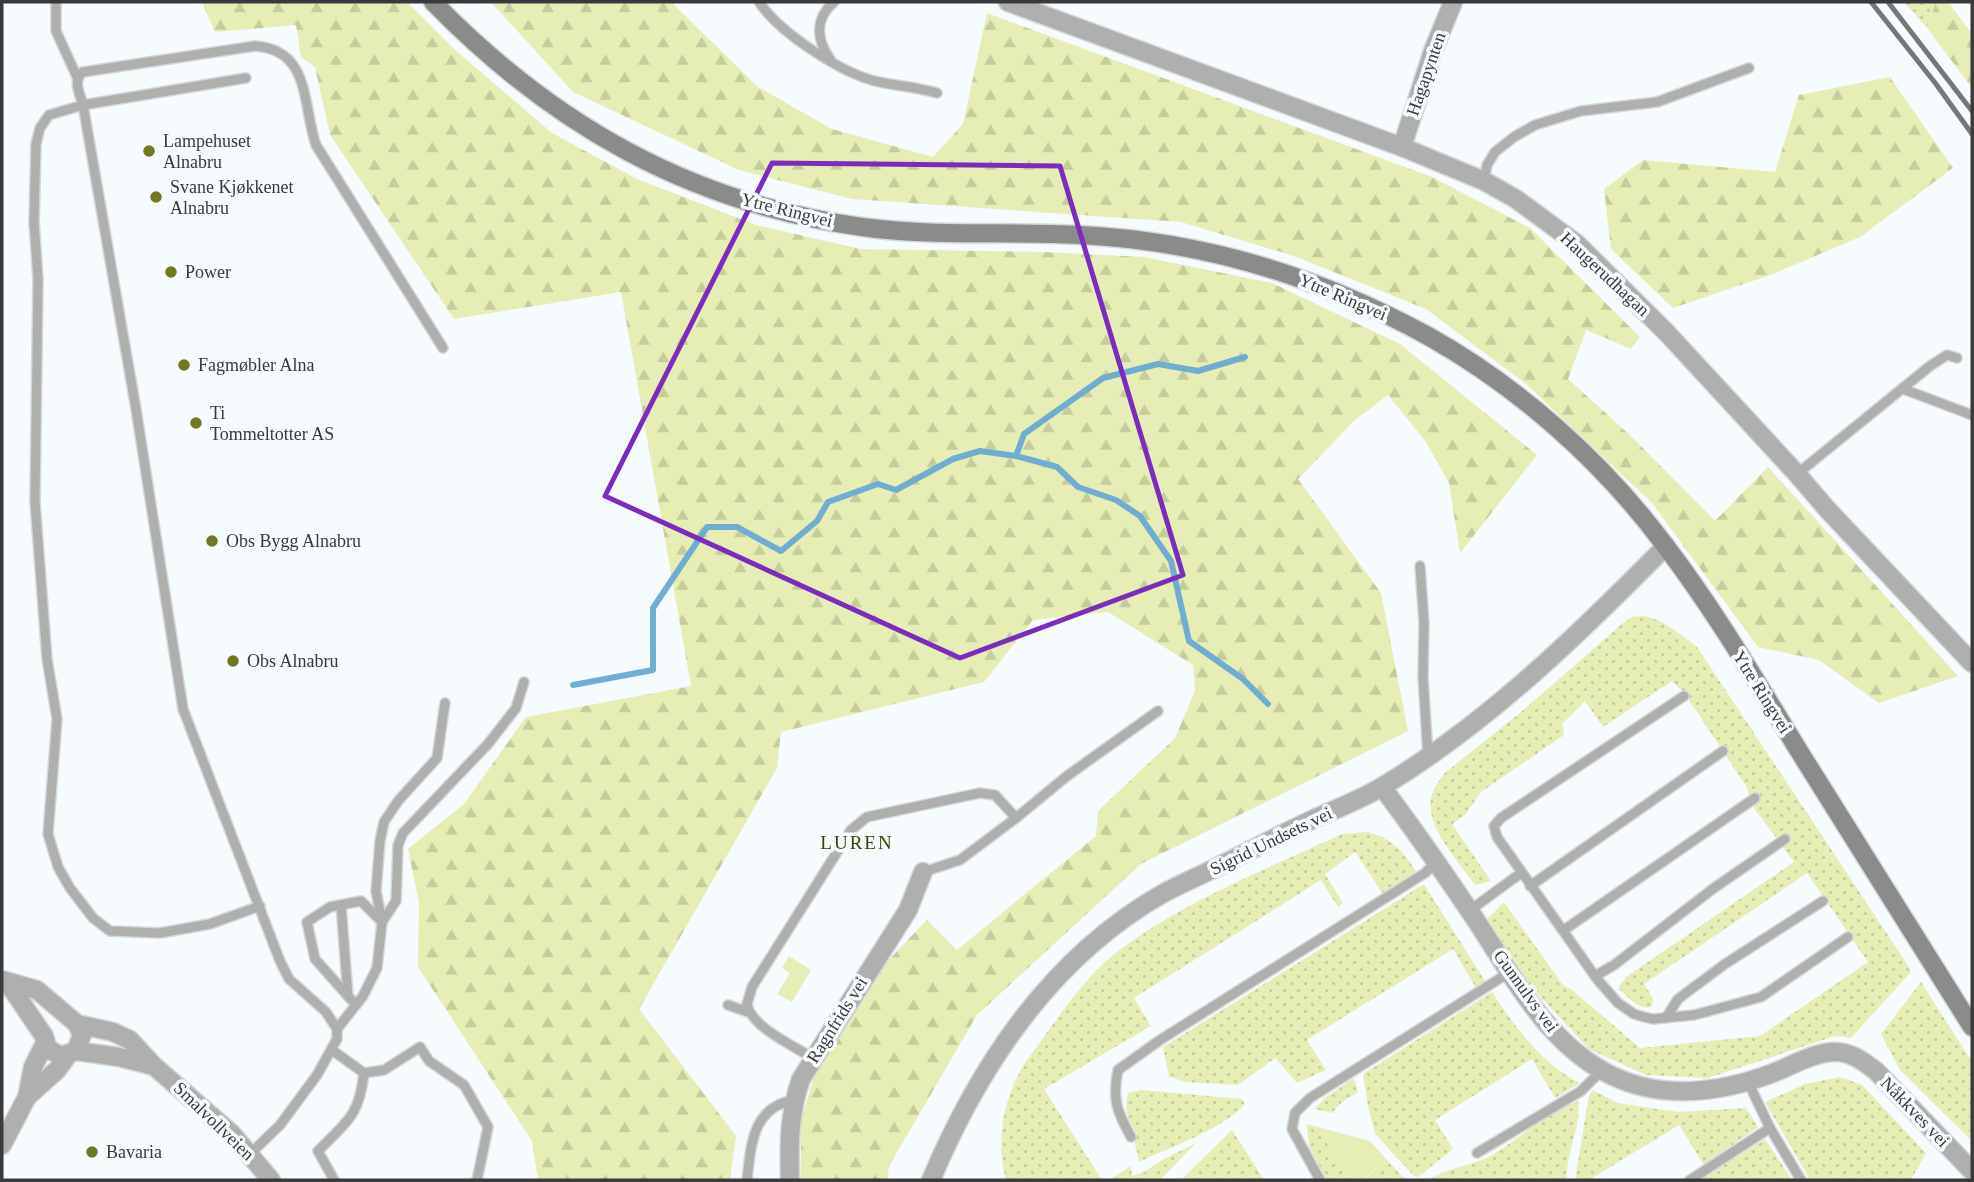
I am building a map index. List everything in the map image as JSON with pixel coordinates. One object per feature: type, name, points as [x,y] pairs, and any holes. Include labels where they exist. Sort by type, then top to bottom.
[{"type":"main road","name":"Ytre Ringvei","points":[[433,2],[483,51],[563,114],[647,162],[708,189],[806,217],[867,228],[1074,235],[1156,242],[1249,262],[1361,303],[1450,350],[1545,418],[1615,485],[1666,546],[1730,640],[1972,1027]]},
{"type":"street","name":"Haugerudhagan","points":[[1008,2],[1402,148],[1484,181],[1516,198],[1577,244],[1666,332],[1972,663]]},
{"type":"street","name":"Hagapynten","points":[[1402,148],[1452,2]]},
{"type":"street","name":"Sigrid Undsets vei","points":[[930,1180],[958,1120],[1010,1035],[1062,971],[1093,942],[1124,917],[1164,893],[1382,787],[1428,757],[1525,679],[1608,604],[1666,546]]},
{"type":"street","name":"Gunnulvs vei","points":[[1382,787],[1535,1010],[1568,1046],[1601,1070],[1638,1085],[1668,1091],[1714,1090],[1748,1082],[1822,1054],[1845,1052],[1856,1057]]},
{"type":"street","name":"Ragnfrids vei","points":[[790,1180],[790,1128],[794,1100],[801,1079],[908,910],[922,872]]},
{"type":"street","name":"Smalvollveien","points":[[5,982],[37,990],[73,1021],[113,1032],[130,1040],[154,1066],[194,1099],[250,1154],[271,1180]]},
{"type":"street","name":"Smalvollveien","points":[[5,982],[54,1054],[120,1057],[154,1066]]},
{"type":"street","points":[[2,1145],[27,1097],[45,1029],[55,1019],[73,1021],[82,1035],[72,1053],[27,1097]]},
{"type":"street","name":"Nåkkves vei","points":[[1856,1057],[1875,1071],[1972,1171]]},
{"type":"lane","points":[[56,2],[56,31],[77,77],[83,105],[134,396],[183,709],[289,979],[320,1005],[337,1029],[337,1039],[317,1075],[281,1125],[250,1154]]},
{"type":"lane","points":[[759,2],[787,30],[834,66],[877,82],[912,86],[937,93]]},
{"type":"lane","points":[[834,2],[821,19],[819,31],[821,44],[829,58],[839,67]]},
{"type":"lane","points":[[77,77],[83,72],[256,46],[278,51],[292,61],[301,77],[310,128],[316,145],[443,348]]},
{"type":"lane","points":[[1484,181],[1487,165],[1495,152],[1514,136],[1535,125],[1581,111],[1657,102],[1749,68]]},
{"type":"lane","points":[[246,78],[83,105],[50,115],[40,128],[36,144],[34,222],[38,279],[35,502],[47,660],[57,719],[48,834],[58,867],[69,888],[93,918],[110,931],[160,933],[210,923],[259,903]]},
{"type":"lane","points":[[1797,474],[1947,355],[1957,358]]},
{"type":"lane","points":[[1903,390],[1972,415]]},
{"type":"lane","points":[[1420,566],[1428,757]]},
{"type":"lane","points":[[383,922],[396,901],[398,845],[403,833],[488,744],[516,708],[524,682]]},
{"type":"lane","points":[[1684,696],[1496,822],[1496,837],[1595,976],[1610,994],[1633,1014],[1653,1019],[1666,1018],[1730,1007],[1761,997],[1848,937]]},
{"type":"lane","points":[[337,1029],[363,996],[377,968],[383,922],[376,891],[384,822],[398,801],[437,758],[445,703]]},
{"type":"lane","points":[[922,872],[960,860],[1067,776],[1158,711]]},
{"type":"lane","points":[[1530,886],[1723,751]]},
{"type":"lane","points":[[748,1012],[747,1004],[752,987],[838,850],[861,820],[980,793],[995,795],[1016,818]]},
{"type":"lane","points":[[1564,930],[1755,798]]},
{"type":"lane","points":[[1595,976],[1614,965],[1714,888],[1785,839]]},
{"type":"lane","points":[[1131,1137],[1119,1114],[1114,1091],[1118,1070],[1160,1040],[1425,873],[1436,862]]},
{"type":"lane","points":[[1469,911],[1521,873]]},
{"type":"lane","points":[[356,1005],[315,959],[307,922],[330,907],[361,901],[383,922]]},
{"type":"lane","points":[[1666,1018],[1678,999],[1725,964],[1823,901]]},
{"type":"lane","points":[[341,905],[348,996]]},
{"type":"lane","points":[[1320,1180],[1292,1129],[1295,1113],[1310,1098],[1510,972]]},
{"type":"lane","points":[[727,1005],[748,1012],[775,1035],[813,1058]]},
{"type":"lane","points":[[331,1050],[365,1073],[384,1070],[420,1047],[429,1061],[464,1085],[488,1127],[477,1180]]},
{"type":"lane","points":[[1477,1153],[1581,1091],[1601,1070]]},
{"type":"lane","points":[[334,1180],[318,1151],[356,1112],[365,1073]]},
{"type":"lane","points":[[1748,1082],[1770,1128],[1801,1180]]},
{"type":"lane","points":[[747,1180],[755,1131],[762,1118],[782,1102],[794,1100]]},
{"type":"lane","points":[[1690,1180],[1770,1128]]},
{"type":"highlighted area","points":[[772,163],[1060,166],[1183,575],[960,658],[605,496]]},
{"type":"green space","points":[[202,2],[407,2],[453,48],[552,133],[637,179],[756,225],[861,249],[1045,252],[1144,257],[1272,283],[1400,344],[1537,455],[1460,553],[1449,483],[1426,442],[1388,395],[1355,420],[1298,479],[1381,593],[1408,731],[1141,864],[977,1015],[889,1166],[887,1180],[801,1180],[801,1121],[814,1077],[877,972],[927,920],[957,950],[1096,836],[1098,811],[1175,738],[1195,691],[1193,665],[1108,612],[1033,620],[984,682],[781,732],[777,768],[639,1009],[736,1136],[730,1180],[538,1180],[532,1141],[418,967],[419,903],[408,849],[464,804],[526,717],[691,686],[621,292],[454,319],[330,135],[315,67],[301,57],[296,25],[215,32]]},
{"type":"green space","points":[[491,2],[671,2],[758,87],[832,129],[933,157],[963,124],[987,13],[1432,177],[1530,228],[1640,337],[1631,349],[1586,330],[1568,379],[1632,437],[1715,521],[1768,467],[1958,676],[1879,703],[1819,660],[1758,647],[1652,503],[1526,384],[1426,309],[1294,256],[1181,222],[852,199],[739,170],[573,92]]},
{"type":"green space","points":[[1904,2],[1936,2],[1927,28]]},
{"type":"green space","points":[[1936,2],[1948,2],[1972,34],[1972,88],[1927,28]]},
{"type":"green space","points":[[1890,77],[1953,168],[1860,237],[1773,274],[1673,308],[1611,249],[1604,189],[1643,160],[1775,172],[1799,95]]},
{"type":"green space","points":[[1645,616],[1666,625],[1697,647],[1909,967],[1911,972],[1851,1038],[1835,1036],[1708,1078],[1646,1075],[1589,1049],[1533,989],[1486,920],[1504,902],[1563,985],[1640,1048],[1760,1036],[1868,962],[1807,873],[1644,984],[1653,998],[1652,1007],[1638,1005],[1618,988],[1626,977],[1794,862],[1754,808],[1746,786],[1685,694],[1672,681],[1603,727],[1585,701],[1562,724],[1564,735],[1481,792],[1465,815],[1452,824],[1491,881],[1475,885],[1438,832],[1433,821],[1431,798],[1445,773],[1521,712],[1623,623],[1632,617]]},
{"type":"green space","points":[[1367,832],[1384,838],[1396,847],[1417,873],[1383,894],[1355,852],[1325,874],[1343,903],[1338,907],[1321,880],[1134,998],[1151,1026],[1044,1089],[1102,1180],[1006,1180],[1001,1153],[1002,1125],[1014,1084],[1024,1064],[1059,1016],[1098,969],[1147,931],[1201,900],[1342,834]]},
{"type":"green space","points":[[1424,884],[1485,981],[1476,988],[1453,949],[1307,1040],[1326,1070],[1297,1083],[1275,1058],[1238,1085],[1187,1082],[1169,1077],[1163,1047]]},
{"type":"green space","points":[[789,956],[811,970],[792,1002],[777,994],[790,973],[782,968]]},
{"type":"green space","points":[[1921,982],[1972,1062],[1972,1141],[1900,1070],[1881,1034]]},
{"type":"green space","points":[[1492,992],[1520,1031],[1542,1055],[1553,1066],[1580,1083],[1555,1098],[1532,1059],[1435,1120],[1453,1149],[1418,1177],[1414,1176],[1375,1134],[1363,1074]]},
{"type":"green space","points":[[1840,1077],[1862,1085],[1926,1153],[1911,1180],[1810,1180],[1765,1102],[1805,1084]]},
{"type":"green space","points":[[1354,1078],[1358,1092],[1342,1102],[1332,1113],[1314,1109],[1326,1097]]},
{"type":"green space","points":[[1142,1090],[1242,1099],[1245,1104],[1210,1130],[1139,1162],[1134,1139],[1137,1134],[1129,1119],[1126,1105],[1128,1093]]},
{"type":"green space","points":[[1593,1090],[1617,1103],[1678,1112],[1746,1108],[1758,1127],[1704,1165],[1679,1125],[1589,1180],[1575,1180],[1589,1095]]},
{"type":"green space","points":[[1578,1101],[1578,1121],[1568,1160],[1567,1180],[1429,1180],[1443,1172],[1490,1156],[1555,1112]]},
{"type":"green space","points":[[1307,1124],[1325,1129],[1326,1139],[1364,1180],[1327,1180],[1309,1147]]},
{"type":"green space","points":[[1325,1129],[1370,1141],[1386,1159],[1363,1180],[1353,1176],[1339,1167],[1331,1156]]},
{"type":"green space","points":[[1232,1130],[1264,1180],[1182,1180],[1185,1176]]},
{"type":"green space","points":[[1765,1139],[1792,1180],[1700,1180]]},
{"type":"green space","points":[[1196,1143],[1160,1180],[1109,1180],[1131,1166],[1132,1176],[1144,1172]]},
{"type":"green space","points":[[1386,1159],[1406,1180],[1364,1180]]},
{"type":"waterway","points":[[573,685],[653,670],[653,608],[707,527],[737,527],[781,551],[817,521],[828,502],[878,484],[896,490],[953,459],[980,451],[1016,456],[1024,434],[1103,378],[1158,364],[1198,371],[1245,357]]},
{"type":"waterway","points":[[1016,456],[1057,467],[1078,487],[1116,500],[1140,516],[1171,561],[1189,641],[1243,679],[1268,704]]},
{"type":"railway","points":[[1871,2],[1972,134]]},
{"type":"railway","points":[[1888,2],[1972,111]]},
{"type":"place","name":"Lampehuset Alnabru","points":[[149,151]]},
{"type":"place","name":"Svane Kjøkkenet Alnabru","points":[[156,197]]},
{"type":"place","name":"Power","points":[[171,272]]},
{"type":"place","name":"Fagmøbler Alna","points":[[184,365]]},
{"type":"place","name":"Ti Tommeltotter AS","points":[[196,423]]},
{"type":"place","name":"Obs Bygg Alnabru","points":[[212,541]]},
{"type":"place","name":"Obs Alnabru","points":[[233,661]]},
{"type":"place","name":"Bavaria","points":[[92,1152]]},
{"type":"district","name":"LUREN","points":[[857,842]]}]
